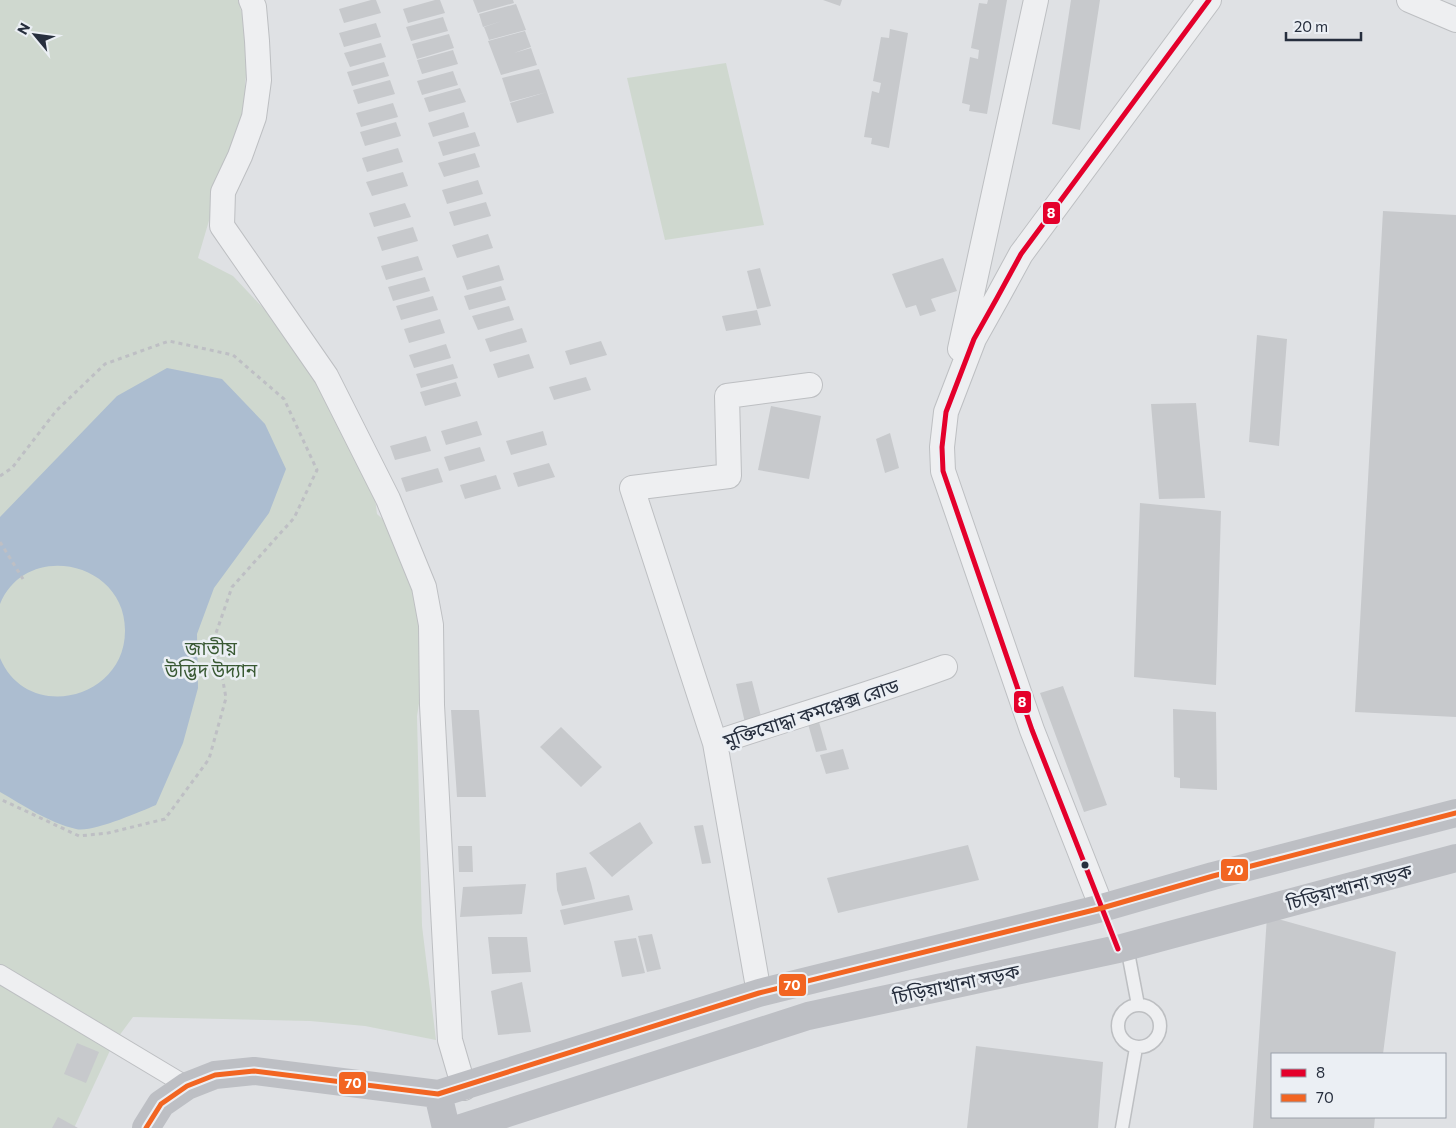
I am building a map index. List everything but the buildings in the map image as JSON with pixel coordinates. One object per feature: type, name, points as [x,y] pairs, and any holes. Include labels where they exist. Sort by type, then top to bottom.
[{"type":"main road","name":"চিড়িয়াখানা সড়ক","points":[[146,1128],[161,1104],[187,1086],[215,1075],[254,1071],[451,1091],[759,993],[1102,908],[1213,876],[1456,813]]},
{"type":"main road","name":"চিড়িয়াখানা সড়ক","points":[[461,1128],[808,1016],[1123,948],[1456,858]]},
{"type":"main road","points":[[1102,908],[1123,948]]},
{"type":"main road","points":[[446,1128],[451,1091]]},
{"type":"street","points":[[250,0],[254,7],[256,24],[259,80],[254,117],[240,156],[223,192],[222,226],[326,376],[388,499],[424,587],[431,625],[432,705],[450,1040],[451,1091]]},
{"type":"street","points":[[1036,0],[946,412],[942,447],[943,471],[1032,730],[1102,908]]},
{"type":"street","points":[[946,412],[974,339],[1022,254],[1209,0]]},
{"type":"street","points":[[1409,0],[1456,20]]},
{"type":"street","points":[[716,743],[632,488],[729,476],[727,396],[810,386]]},
{"type":"street","name":"মুক্তিযোদ্ধা কমপ্লেক্স রোড","points":[[759,993],[716,743],[791,717],[859,698],[945,667]]},
{"type":"street","points":[[0,974],[187,1086]]},
{"type":"lane","points":[[1123,948],[1138,1005]]},
{"type":"lane","points":[[1138,1005],[1145,1005],[1156,1013],[1160,1026],[1156,1040],[1143,1048],[1136,1048],[1123,1041],[1118,1028],[1118,1021],[1125,1010],[1138,1005]]},
{"type":"lane","points":[[1122,1128],[1136,1048]]},
{"type":"path","points":[[0,476],[12,468],[56,411],[105,364],[169,341],[233,355],[284,399],[317,470],[294,518],[232,587],[215,636],[226,698],[212,750],[209,759],[165,819],[108,833],[78,836],[0,799]]},
{"type":"path","points":[[0,542],[23,579]]},
{"type":"green space","name":"জাতীয় উদ্ভিদ উদ্যান","points":[[0,0],[238,0],[250,42],[245,84],[247,113],[223,173],[198,258],[233,276],[266,311],[315,373],[374,490],[377,514],[389,525],[417,598],[426,660],[417,716],[422,926],[436,1040],[365,1026],[310,1021],[133,1017],[113,1044],[74,1128],[0,1128]]},
{"type":"green space","points":[[726,63],[764,225],[665,240],[627,78]]},
{"type":"water","points":[[167,368],[222,379],[265,424],[286,469],[269,513],[214,588],[197,634],[198,688],[183,743],[156,805],[104,825],[76,829],[46,818],[0,792],[0,658],[13,678],[31,691],[51,696],[73,695],[93,687],[109,673],[121,655],[125,631],[121,607],[110,588],[93,575],[73,567],[51,566],[31,571],[13,584],[0,604],[0,517],[117,396]]},
{"type":"transit line","name":"8","points":[[1118,949],[1032,730],[943,471],[942,447],[946,412],[974,339],[1021,254],[1209,0]]},
{"type":"transit line","name":"70","points":[[146,1128],[161,1104],[187,1086],[215,1075],[254,1071],[438,1094],[759,993],[1102,908],[1213,876],[1456,813]]}]
